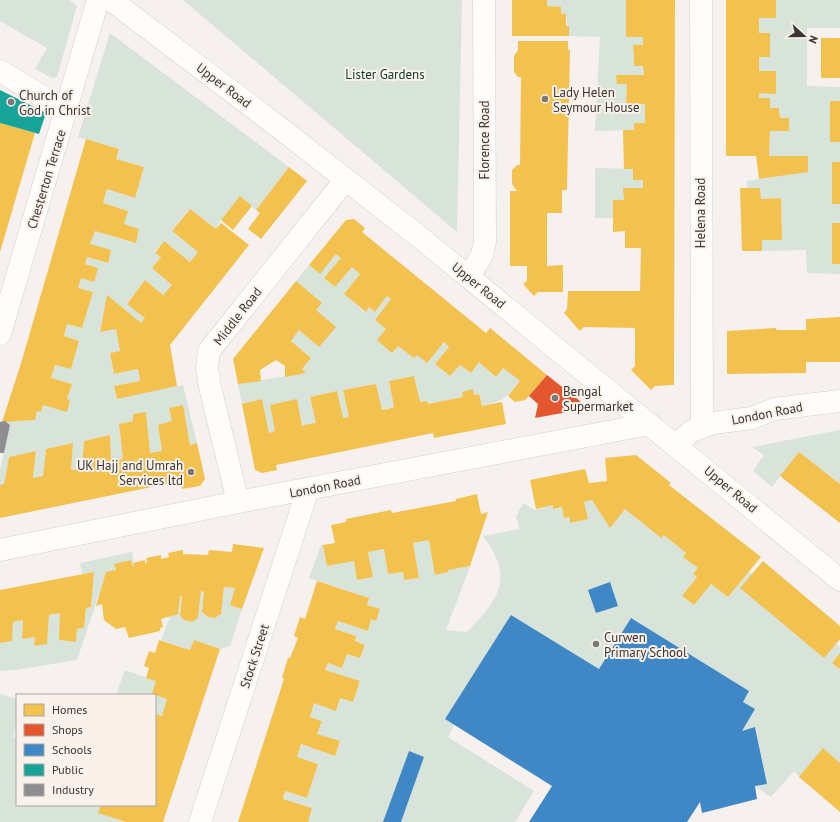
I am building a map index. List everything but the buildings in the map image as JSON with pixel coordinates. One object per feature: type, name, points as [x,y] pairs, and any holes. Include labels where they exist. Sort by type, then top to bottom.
[{"type":"street","name":"Chesterton Terrace","points":[[0,334],[98,0]]},
{"type":"street","name":"Upper Road","points":[[111,0],[346,179],[676,444],[840,580]]},
{"type":"street","name":"Florence Road","points":[[469,277],[482,255],[485,241],[484,0]]},
{"type":"street","name":"Helena Road","points":[[701,0],[702,426]]},
{"type":"street","points":[[0,71],[66,111]]},
{"type":"street","name":"Middle Road","points":[[238,502],[210,387],[207,368],[209,351],[346,179]]},
{"type":"street","name":"London Road","points":[[676,444],[692,431],[702,426],[752,418],[774,409],[840,400]]},
{"type":"street","name":"London Road","points":[[0,550],[238,502],[650,424]]},
{"type":"street","name":"Stock Street","points":[[200,822],[308,489]]},
{"type":"green space","points":[[0,0],[69,0],[77,6],[57,77],[52,78],[35,69],[47,48],[0,21]]},
{"type":"green space","name":"Lister Gardens","points":[[183,0],[462,0],[457,232]]},
{"type":"green space","points":[[547,0],[626,0],[626,37],[643,37],[643,45],[634,45],[634,66],[643,66],[644,75],[617,75],[617,84],[627,84],[626,104],[645,104],[645,123],[634,123],[634,130],[595,131],[600,37],[569,36],[566,14],[561,14],[561,7],[547,6]]},
{"type":"green space","points":[[776,0],[840,0],[840,28],[807,28],[807,86],[840,87],[840,101],[830,101],[830,141],[840,142],[840,162],[832,162],[832,203],[840,204],[840,223],[832,223],[832,264],[840,264],[840,274],[807,273],[806,250],[762,251],[762,240],[782,240],[781,198],[761,199],[760,188],[747,188],[747,181],[808,171],[808,156],[769,156],[770,131],[788,131],[789,118],[780,118],[779,108],[770,108],[770,98],[759,98],[759,93],[776,93],[776,71],[759,71],[759,18],[776,18]]},
{"type":"green space","points":[[110,33],[289,167],[256,210],[240,197],[221,220],[216,229],[189,209],[172,231],[198,252],[190,262],[164,241],[155,252],[161,257],[152,268],[172,285],[163,295],[145,281],[127,303],[145,318],[141,323],[107,296],[100,332],[116,329],[120,351],[110,353],[114,374],[138,369],[140,381],[114,386],[117,398],[183,385],[197,443],[190,445],[183,405],[169,408],[172,421],[158,425],[162,451],[150,453],[146,412],[133,414],[133,421],[119,424],[123,459],[111,461],[110,435],[84,441],[82,467],[71,470],[73,443],[46,449],[43,476],[33,478],[36,451],[9,457],[4,484],[0,485],[0,470],[10,425],[5,421],[35,420],[37,411],[41,412],[43,405],[67,411],[70,400],[67,399],[72,384],[51,378],[55,365],[71,369],[79,341],[64,336],[67,324],[82,328],[92,292],[78,288],[81,278],[98,268],[85,264],[87,257],[107,263],[111,251],[90,244],[95,231],[135,243],[139,229],[124,224],[127,211],[103,203],[107,189],[135,198],[144,167],[116,159],[119,149],[78,137]]},
{"type":"green space","points":[[595,168],[633,169],[643,180],[643,188],[624,188],[624,200],[613,218],[595,218]]},
{"type":"green space","points":[[336,254],[341,258],[324,278],[335,287],[352,267],[360,274],[344,294],[365,312],[369,307],[375,312],[387,296],[391,299],[386,329],[392,353],[398,346],[414,358],[417,355],[444,342],[449,347],[435,364],[450,376],[460,365],[470,373],[479,362],[496,377],[503,368],[520,381],[504,398],[482,406],[479,394],[474,395],[462,392],[463,397],[428,404],[427,401],[420,402],[414,376],[389,381],[394,407],[382,410],[376,384],[343,390],[349,417],[343,418],[337,391],[310,397],[316,423],[302,426],[297,400],[270,405],[275,431],[269,433],[262,399],[242,404],[238,384],[305,373],[302,369],[311,358],[291,341],[299,330],[319,347],[316,310],[321,303],[296,281],[309,265],[319,273]]},
{"type":"green space","points":[[840,430],[840,484],[799,452],[772,487],[753,471],[764,455],[752,447]]},
{"type":"green space","points":[[592,500],[610,527],[625,509],[661,538],[664,535],[686,553],[683,557],[698,568],[693,574],[697,577],[682,596],[694,605],[711,584],[728,597],[749,572],[840,647],[840,653],[832,663],[840,669],[840,763],[799,777],[794,771],[771,797],[755,786],[767,784],[756,728],[742,731],[755,709],[743,702],[749,691],[631,618],[599,669],[511,615],[445,719],[454,725],[448,737],[534,791],[515,822],[401,822],[424,757],[409,752],[383,822],[308,822],[312,808],[283,799],[285,791],[307,798],[318,764],[297,757],[301,744],[335,756],[340,742],[317,734],[322,721],[310,717],[314,703],[336,710],[340,698],[353,702],[360,682],[325,670],[328,663],[342,668],[347,654],[360,658],[365,645],[355,641],[356,636],[335,629],[338,621],[368,631],[371,619],[376,621],[380,609],[367,605],[369,598],[309,578],[321,545],[323,545],[327,566],[354,561],[358,580],[373,577],[368,552],[384,549],[388,574],[403,572],[405,580],[419,578],[413,543],[429,540],[436,575],[448,572],[448,570],[470,566],[446,630],[467,632],[488,609],[495,598],[499,587],[500,576],[498,564],[493,551],[483,536],[520,529],[516,517],[523,503],[535,510],[553,505],[554,509],[562,507],[564,518],[570,517],[570,523],[587,519],[584,502]]},
{"type":"green space","points":[[132,552],[134,566],[114,565],[116,570],[106,573],[77,660],[16,670],[0,671],[0,643],[12,641],[13,622],[23,620],[22,639],[35,637],[34,646],[47,644],[49,615],[60,613],[59,640],[76,642],[77,629],[84,628],[86,608],[91,607],[94,572],[82,574],[80,563]]},
{"type":"green space","points":[[224,587],[235,588],[230,605],[242,609],[230,646],[220,649],[194,640],[190,650],[161,640],[170,616],[178,614],[180,596],[182,596],[180,616],[184,620],[192,622],[198,618],[201,591],[204,592],[202,612],[208,617],[215,618],[221,614]]},
{"type":"green space","points":[[125,670],[156,681],[153,694],[116,694]]},
{"type":"green space","points":[[0,694],[16,699],[16,724],[13,737],[16,738],[16,806],[101,806],[99,813],[126,822],[0,822]]},
{"type":"green space","points":[[156,695],[167,699],[162,716],[156,714]]},
{"type":"place","name":"Lady Helen Seymour House","points":[[545,99]]},
{"type":"place","name":"Church of God in Christ","points":[[11,102]]},
{"type":"place","name":"Bengal Supermarket","points":[[555,398]]},
{"type":"place","name":"UK Hajj and Umrah Services ltd","points":[[191,472]]},
{"type":"place","name":"Curwen Primary School","points":[[596,644]]}]
